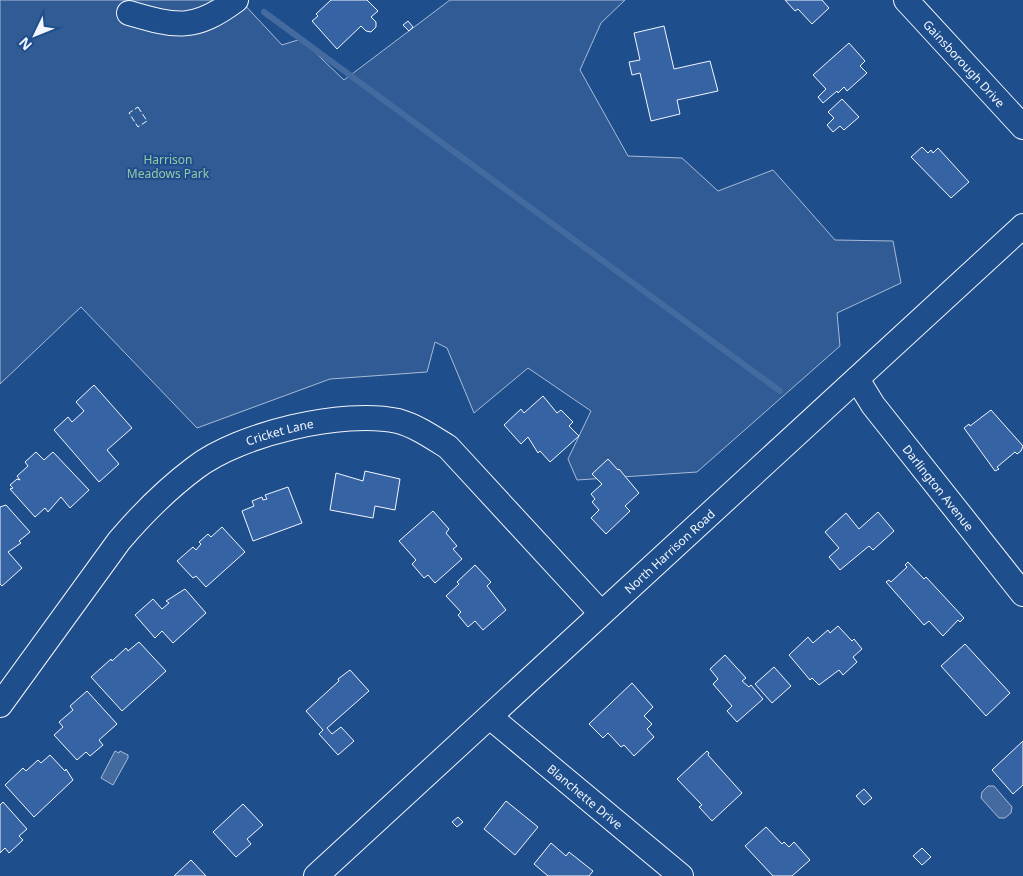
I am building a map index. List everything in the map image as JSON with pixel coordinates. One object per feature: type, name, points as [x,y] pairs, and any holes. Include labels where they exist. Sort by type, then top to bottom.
[{"type":"street","points":[[129,13],[170,25],[206,20],[236,0]]},
{"type":"street","name":"Gainsborough Drive","points":[[906,0],[1023,127]]},
{"type":"street","name":"North Harrison Road","points":[[316,876],[1023,226]]},
{"type":"street","name":"Darlington Avenue","points":[[857,379],[874,405],[1023,594]]},
{"type":"street","name":"Cricket Lane","points":[[0,705],[119,542],[141,516],[196,466],[240,443],[289,428],[354,418],[398,421],[423,431],[448,447],[601,613]]},
{"type":"street","name":"Blanchette Drive","points":[[490,717],[680,876]]},
{"type":"shaded area","name":"Harrison Meadows Park","points":[[0,0],[240,0],[282,45],[301,39],[344,80],[450,0],[625,0],[601,23],[580,70],[628,156],[682,158],[718,191],[773,170],[835,240],[893,241],[901,283],[837,313],[840,346],[697,472],[577,480],[568,459],[591,411],[528,368],[474,413],[447,348],[435,342],[427,372],[330,379],[197,428],[81,307],[0,384]]},
{"type":"shaded area","points":[[115,751],[128,755],[128,758],[113,785],[101,778]]},
{"type":"shaded area","points":[[988,786],[994,786],[1012,807],[1011,813],[1005,818],[999,818],[981,798],[982,792]]},
{"type":"building","points":[[331,0],[367,0],[378,11],[371,17],[376,22],[376,27],[371,32],[366,31],[361,26],[337,49],[312,21],[318,16],[316,14]]},
{"type":"building","points":[[785,0],[822,0],[829,8],[812,24],[798,9],[795,11]]},
{"type":"building","points":[[408,21],[413,27],[409,31],[403,25]]},
{"type":"building","points":[[664,26],[674,69],[710,61],[718,91],[677,100],[680,114],[651,121],[640,73],[632,75],[629,62],[640,60],[634,33]]},
{"type":"building","points":[[849,43],[865,61],[860,66],[867,73],[847,91],[844,87],[823,103],[818,97],[826,89],[813,75]]},
{"type":"building","points":[[842,99],[859,117],[844,130],[840,126],[833,132],[827,125],[834,118],[828,112]]},
{"type":"building","points":[[922,147],[928,153],[931,150],[933,153],[938,148],[969,182],[951,198],[911,157]]},
{"type":"building","points":[[94,385],[132,428],[107,450],[119,464],[99,482],[54,430],[68,417],[72,422],[84,411],[76,402]]},
{"type":"building","points":[[543,396],[557,413],[561,410],[573,422],[569,426],[579,436],[550,462],[540,451],[538,453],[528,437],[521,444],[504,425],[521,409],[524,413]]},
{"type":"building","points":[[991,410],[1023,446],[1021,451],[1017,454],[1015,452],[997,467],[999,469],[995,471],[964,428],[969,424],[970,426]]},
{"type":"building","points":[[36,452],[44,460],[53,452],[89,490],[70,508],[61,497],[48,512],[45,508],[35,517],[10,489],[13,488],[10,485],[17,479],[20,480],[17,476],[28,466],[25,462]]},
{"type":"building","points":[[608,459],[639,493],[625,506],[630,511],[606,534],[591,518],[599,510],[592,502],[595,499],[591,494],[602,484],[592,474]]},
{"type":"building","points":[[365,471],[400,479],[395,510],[375,506],[373,518],[330,510],[336,473],[363,481]]},
{"type":"building","points":[[288,487],[302,523],[253,541],[242,511],[254,506],[252,501],[262,497],[263,500],[267,499],[265,495]]},
{"type":"building","points":[[6,505],[30,532],[19,541],[21,543],[8,552],[22,568],[2,586],[0,584],[0,507]]},
{"type":"building","points":[[433,511],[449,529],[446,533],[457,546],[453,549],[462,559],[435,583],[428,575],[424,578],[412,564],[416,560],[399,541]]},
{"type":"building","points":[[878,512],[894,531],[873,550],[869,546],[840,570],[829,557],[839,548],[825,532],[846,513],[859,529]]},
{"type":"building","points":[[222,527],[245,552],[206,587],[196,576],[193,578],[177,561],[193,547],[196,550],[201,544],[199,542],[208,534],[211,537]]},
{"type":"building","points":[[908,562],[924,579],[926,577],[964,618],[960,622],[958,620],[943,636],[929,621],[924,625],[886,582],[889,580],[891,582],[907,567],[905,565]]},
{"type":"building","points":[[475,565],[491,582],[487,586],[506,610],[483,630],[475,621],[468,627],[458,615],[461,612],[446,596],[459,584],[457,582]]},
{"type":"building","points":[[185,589],[206,613],[173,643],[162,631],[155,638],[135,615],[153,599],[162,609],[169,603],[166,601]]},
{"type":"building","points":[[838,626],[852,641],[854,639],[862,649],[853,657],[857,662],[843,675],[839,670],[819,685],[812,678],[810,680],[789,655],[808,637],[813,643],[828,630],[830,633]]},
{"type":"building","points":[[139,642],[166,671],[122,711],[91,677],[126,648],[128,651]]},
{"type":"building","points":[[965,644],[1010,693],[986,716],[941,666]]},
{"type":"building","points":[[725,655],[746,678],[742,681],[749,687],[751,685],[763,699],[737,722],[727,711],[732,706],[713,684],[718,679],[710,669]]},
{"type":"building","points":[[774,667],[791,686],[772,703],[755,684]]},
{"type":"building","points":[[350,670],[369,691],[327,728],[332,734],[341,727],[354,741],[338,755],[319,734],[323,730],[306,711],[339,681],[338,679]]},
{"type":"building","points":[[632,683],[653,707],[644,716],[652,724],[647,729],[654,737],[634,756],[624,745],[621,747],[608,733],[603,738],[589,724]]},
{"type":"building","points":[[87,691],[117,724],[99,740],[103,745],[90,756],[86,752],[77,760],[54,735],[63,727],[59,722],[73,710],[70,706]]},
{"type":"building","points":[[1023,741],[1023,785],[1013,794],[992,770]]},
{"type":"building","points":[[707,751],[708,755],[742,793],[712,821],[699,807],[702,805],[677,779]]},
{"type":"building","points":[[50,755],[65,771],[66,769],[73,780],[34,817],[5,785],[23,768],[26,771],[38,760],[41,763]]},
{"type":"building","points":[[864,789],[872,798],[864,805],[856,796]]},
{"type":"building","points":[[506,801],[538,827],[515,855],[484,829]]},
{"type":"building","points":[[3,802],[27,829],[19,836],[23,840],[9,853],[5,848],[0,853],[0,805]]},
{"type":"building","points":[[243,804],[263,825],[247,839],[251,844],[236,857],[213,832]]},
{"type":"building","points":[[458,817],[463,822],[457,827],[452,822]]},
{"type":"building","points":[[766,827],[782,844],[784,842],[789,847],[794,842],[810,860],[792,876],[773,876],[745,846]]},
{"type":"building","points":[[551,843],[566,856],[569,852],[593,871],[589,876],[548,876],[534,864]]},
{"type":"building","points":[[922,848],[931,857],[922,865],[913,856]]},
{"type":"building","points":[[191,860],[206,876],[174,876]]},
{"type":"waterway","points":[[264,12],[780,391]]},
{"type":"fence","points":[[138,107],[147,121],[138,127],[129,113],[138,107]]}]
